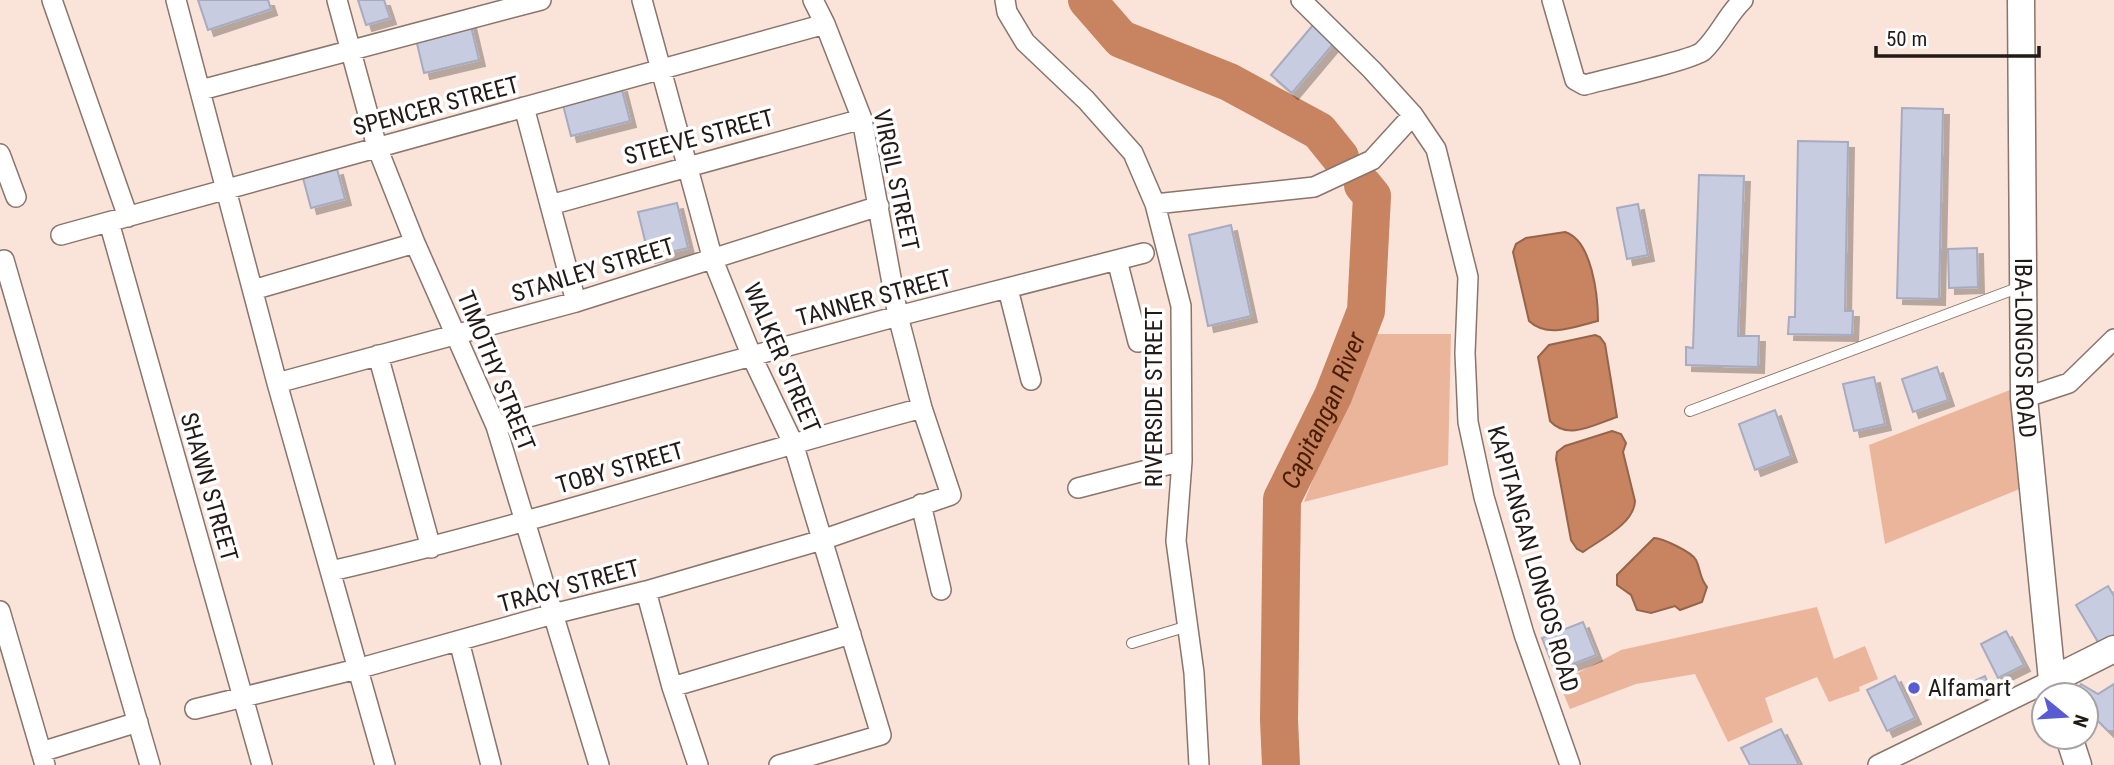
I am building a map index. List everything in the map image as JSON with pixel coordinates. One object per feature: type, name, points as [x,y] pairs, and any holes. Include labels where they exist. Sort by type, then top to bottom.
[{"type":"street","name":"SHAWN STREET","points":[[52,0],[118,219],[262,765]]},
{"type":"street","points":[[176,0],[277,383],[385,765]]},
{"type":"street","name":"TIMOTHY STREET","points":[[337,0],[377,147],[415,243],[496,426],[599,765]]},
{"type":"street","points":[[201,90],[541,0]]},
{"type":"street","name":"WALKER STREET","points":[[642,0],[713,260],[752,357],[793,443],[881,735],[779,765]]},
{"type":"street","name":"VIRGIL STREET","points":[[813,0],[862,119],[898,316],[922,408],[951,495]]},
{"type":"street","name":"RIVERSIDE STREET","points":[[1004,0],[1007,12],[1025,42],[1086,100],[1133,153],[1155,204],[1181,306],[1182,461],[1176,541],[1194,673],[1199,765]]},
{"type":"street","name":"KAPITANGAN LONGOS ROAD","points":[[1301,0],[1373,70],[1413,115],[1436,149],[1468,276],[1465,353],[1468,422],[1485,497],[1524,634],[1570,765]]},
{"type":"street","points":[[1552,0],[1575,80],[1584,85],[1701,54],[1733,9],[1743,0]]},
{"type":"street","name":"IBA-LONGOS ROAD","points":[[2021,0],[2024,398],[2053,681]]},
{"type":"street","name":"SPENCER STREET","points":[[61,235],[825,24]]},
{"type":"street","points":[[524,107],[576,302]]},
{"type":"street","points":[[1155,204],[1314,187],[1372,160],[1413,115]]},
{"type":"street","name":"STEEVE STREET","points":[[550,205],[862,119]]},
{"type":"street","points":[[0,154],[16,197]]},
{"type":"street","name":"STANLEY STREET","points":[[277,383],[576,302],[879,206]]},
{"type":"street","points":[[253,290],[415,243]]},
{"type":"street","name":"TANNER STREET","points":[[496,426],[898,316],[1144,253]]},
{"type":"street","points":[[0,262],[4,260],[150,765]]},
{"type":"street","points":[[1117,260],[1138,342]]},
{"type":"street","points":[[1008,289],[1031,380]]},
{"type":"street","points":[[2024,398],[2069,383],[2114,339]]},
{"type":"street","points":[[378,355],[430,548]]},
{"type":"street","name":"TOBY STREET","points":[[331,571],[526,522],[922,408]]},
{"type":"street","points":[[1078,488],[1182,461]]},
{"type":"street","name":"TRACY STREET","points":[[195,709],[357,669],[646,591],[822,540],[951,495]]},
{"type":"street","points":[[921,505],[941,590]]},
{"type":"street","points":[[646,591],[672,687],[698,765]]},
{"type":"street","points":[[0,611],[9,676],[43,758],[138,722]]},
{"type":"street","points":[[672,687],[850,634]]},
{"type":"street","points":[[459,641],[491,765]]},
{"type":"street","points":[[2063,681],[2114,649]]},
{"type":"street","points":[[1878,765],[2030,698]]},
{"type":"lane","points":[[1690,411],[2025,285]]},
{"type":"lane","points":[[1132,643],[1188,626]]},
{"type":"shaded area","points":[[1565,232],[1582,246],[1592,270],[1598,321],[1562,330],[1545,329],[1529,321],[1513,252],[1516,244],[1526,238]]},
{"type":"shaded area","points":[[1370,334],[1451,334],[1448,465],[1304,502]]},
{"type":"shaded area","points":[[1595,335],[1605,344],[1617,417],[1591,427],[1565,430],[1550,421],[1538,357],[1549,345]]},
{"type":"shaded area","points":[[2015,388],[2022,488],[1885,544],[1869,445]]},
{"type":"shaded area","points":[[1612,431],[1621,434],[1626,443],[1623,452],[1635,501],[1623,524],[1583,552],[1577,549],[1571,540],[1557,452],[1565,446]]},
{"type":"shaded area","points":[[1654,538],[1676,546],[1696,560],[1707,587],[1702,602],[1680,610],[1675,606],[1651,613],[1637,610],[1631,595],[1617,585],[1617,575]]},
{"type":"shaded area","points":[[1817,607],[1834,659],[1865,646],[1878,679],[1859,687],[1860,691],[1829,702],[1817,677],[1765,698],[1773,722],[1728,742],[1695,674],[1636,684],[1570,709],[1559,683],[1621,650]]},
{"type":"building","points":[[198,0],[268,0],[271,9],[208,30]]},
{"type":"building","points":[[358,0],[384,0],[390,18],[366,25]]},
{"type":"building","points":[[470,22],[479,60],[424,73],[415,35]]},
{"type":"building","points":[[1313,25],[1334,43],[1292,93],[1271,75]]},
{"type":"building","points":[[621,86],[630,121],[571,136],[562,101]]},
{"type":"building","points":[[1902,108],[1943,109],[1939,299],[1897,298]]},
{"type":"building","points":[[1798,141],[1848,142],[1845,311],[1853,311],[1852,335],[1788,334],[1789,317],[1795,317]]},
{"type":"building","points":[[337,169],[345,199],[311,208],[303,178]]},
{"type":"building","points":[[1699,175],[1744,176],[1738,336],[1759,336],[1758,367],[1686,365],[1686,347],[1693,348]]},
{"type":"building","points":[[677,203],[688,248],[649,257],[638,212]]},
{"type":"building","points":[[1638,204],[1648,255],[1627,259],[1617,208]]},
{"type":"building","points":[[1231,225],[1251,316],[1208,326],[1189,235]]},
{"type":"building","points":[[1977,248],[1978,287],[1949,288],[1948,249]]},
{"type":"building","points":[[1937,367],[1948,400],[1913,412],[1902,379]]},
{"type":"building","points":[[1874,377],[1885,424],[1854,431],[1843,384]]},
{"type":"building","points":[[1775,410],[1791,456],[1755,470],[1739,424]]},
{"type":"building","points":[[2108,586],[2114,596],[2114,639],[2101,647],[2076,605]]},
{"type":"building","points":[[1583,622],[1596,655],[1555,671],[1542,638]]},
{"type":"building","points":[[2006,631],[2024,665],[1998,678],[1981,644]]},
{"type":"building","points":[[1895,676],[1915,718],[1887,731],[1867,690]]},
{"type":"building","points":[[1985,676],[1991,691],[1981,697],[1974,681]]},
{"type":"building","points":[[2114,684],[2114,731],[2108,731],[2100,723],[2100,693]]},
{"type":"building","points":[[1781,729],[1799,765],[1750,765],[1741,748]]},
{"type":"waterway","name":"Capitangan River","points":[[1087,0],[1121,39],[1229,82],[1319,131],[1340,157]]},
{"type":"waterway","name":"Capitangan River","points":[[1281,765],[1279,720],[1282,499],[1333,396],[1366,311],[1372,196],[1363,185]]},
{"type":"place","name":"Alfamart","points":[[1914,688]]}]
